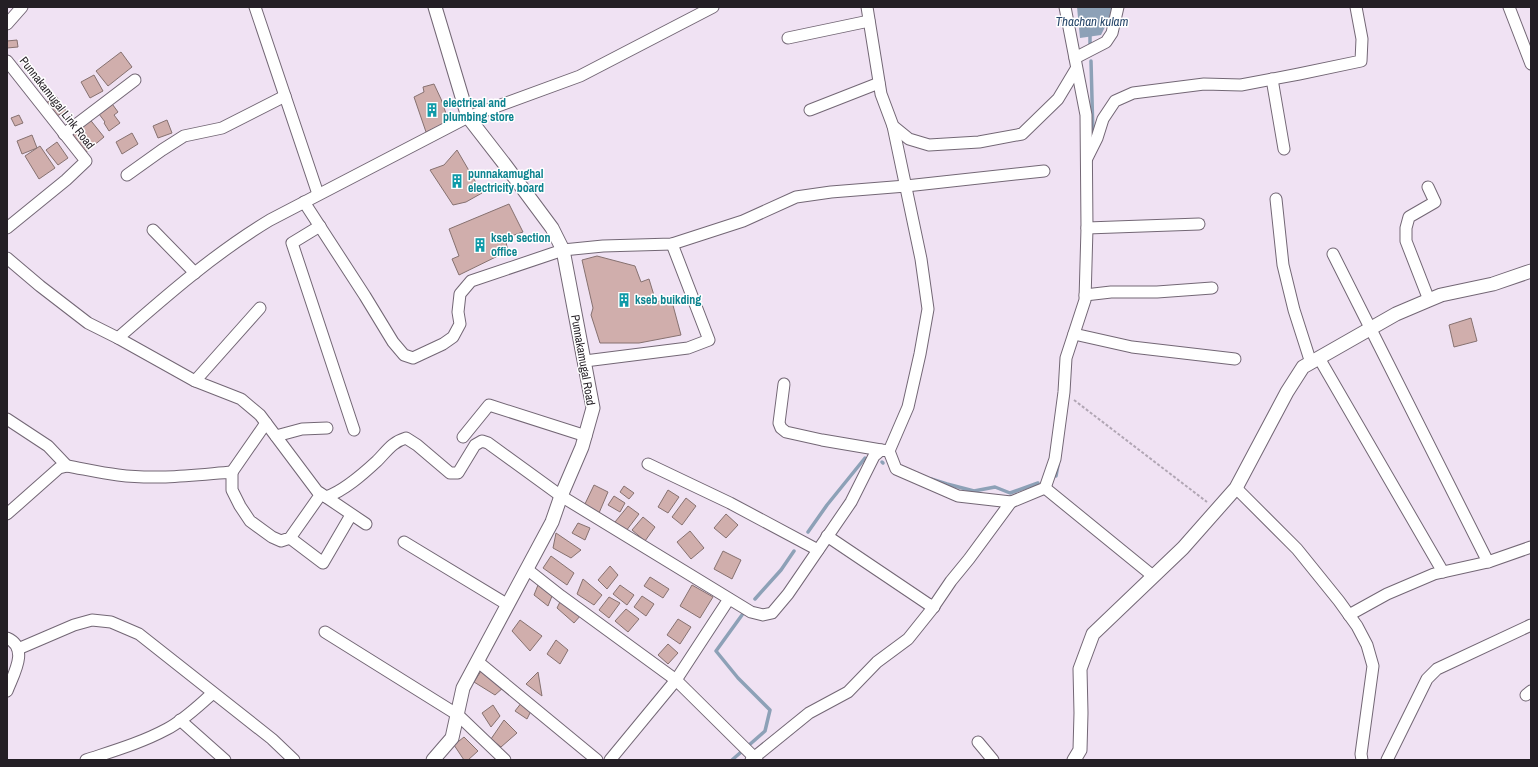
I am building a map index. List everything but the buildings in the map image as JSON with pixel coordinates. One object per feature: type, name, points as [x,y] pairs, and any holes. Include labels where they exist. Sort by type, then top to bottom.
[{"type":"street","points":[[7,24],[22,7]]},
{"type":"street","points":[[255,7],[318,194]]},
{"type":"street","name":"Punnakamugal Road","points":[[433,760],[452,738],[463,688],[528,570],[552,522],[586,436],[593,408],[563,250],[552,228],[468,117],[435,7]]},
{"type":"street","points":[[118,338],[195,273],[246,234],[270,220],[468,117],[580,76],[713,7]]},
{"type":"street","points":[[266,423],[232,472],[232,490],[250,521],[272,537],[282,541],[290,538],[324,495],[341,491],[377,461],[389,446],[398,440],[406,438],[417,445],[450,474],[458,473],[475,444],[488,442],[561,496],[729,599],[751,612],[763,616],[772,612],[788,594],[851,502],[874,456],[885,451],[908,407],[928,309],[921,259],[893,126],[881,94],[867,7]]},
{"type":"street","points":[[1046,488],[1055,459],[1064,392],[1066,358],[1085,300],[1086,115],[1065,7]]},
{"type":"street","points":[[893,126],[909,139],[929,145],[980,142],[1022,134],[1058,99],[1076,63],[1106,42],[1112,33],[1118,7]]},
{"type":"street","points":[[1086,160],[1097,138],[1104,119],[1114,101],[1133,93],[1204,84],[1241,85],[1361,61],[1362,39],[1356,7]]},
{"type":"street","points":[[1508,7],[1531,64]]},
{"type":"street","points":[[788,38],[869,21]]},
{"type":"street","name":"Punnakamugal Link Road","points":[[7,61],[86,161],[66,180],[7,228]]},
{"type":"street","points":[[1272,79],[1284,149]]},
{"type":"street","points":[[64,134],[135,80]]},
{"type":"street","points":[[810,110],[879,83]]},
{"type":"street","points":[[128,175],[184,136],[222,128],[285,96]]},
{"type":"street","points":[[304,202],[393,342],[404,355],[413,358],[444,344],[453,337],[460,324],[458,312],[460,294],[471,280],[563,250],[603,246],[672,244],[743,221],[796,197],[831,192],[906,186],[1044,171]]},
{"type":"street","points":[[1428,186],[1434,202],[1409,217],[1406,228],[1406,241],[1430,300]]},
{"type":"street","points":[[1276,199],[1282,265],[1294,310],[1315,361],[1443,572]]},
{"type":"street","points":[[1086,228],[1199,224]]},
{"type":"street","points":[[320,226],[292,243],[354,430]]},
{"type":"street","points":[[153,230],[195,273]]},
{"type":"street","points":[[585,361],[688,348],[709,340],[672,244]]},
{"type":"street","points":[[1333,254],[1488,562]]},
{"type":"street","points":[[7,258],[88,323],[195,381],[241,399],[266,423],[311,483],[324,495],[366,524]]},
{"type":"street","points":[[1079,757],[1081,713],[1080,669],[1093,634],[1183,548],[1236,488],[1287,392],[1303,367],[1396,314],[1441,295],[1493,284],[1531,271]]},
{"type":"street","points":[[1085,295],[1111,292],[1157,292],[1212,288]]},
{"type":"street","points":[[195,381],[260,308]]},
{"type":"street","points":[[1074,334],[1132,347],[1235,359]]},
{"type":"street","points":[[784,384],[779,423],[781,428],[786,432],[885,451],[896,469],[958,496],[1011,502],[1046,488]]},
{"type":"street","points":[[463,437],[489,405],[586,436]]},
{"type":"street","points":[[7,419],[48,446],[67,466]]},
{"type":"street","points":[[276,436],[302,430],[327,428]]},
{"type":"street","points":[[648,464],[730,503],[818,550]]},
{"type":"street","points":[[7,514],[60,468],[67,466],[118,475],[140,477],[186,476],[232,472]]},
{"type":"street","points":[[1046,488],[1153,576]]},
{"type":"street","points":[[1236,488],[1297,549],[1349,615],[1367,645],[1373,666],[1361,754],[1362,760]]},
{"type":"street","points":[[528,570],[676,680],[754,759],[809,713],[848,692],[877,662],[908,639],[934,607],[951,580],[969,559],[1011,502]]},
{"type":"street","points":[[290,538],[323,563],[351,515]]},
{"type":"street","points":[[827,536],[934,607]]},
{"type":"street","points":[[404,542],[508,605]]},
{"type":"street","points":[[1349,615],[1386,594],[1434,574],[1488,562],[1531,546]]},
{"type":"street","points":[[610,760],[676,680],[729,599]]},
{"type":"street","points":[[18,649],[74,625],[92,620],[111,622],[139,634],[272,739],[294,760]]},
{"type":"street","points":[[1386,760],[1427,679],[1437,669],[1531,625]]},
{"type":"street","points":[[325,632],[458,715],[504,760]]},
{"type":"street","points":[[7,638],[11,640],[18,649],[20,660],[7,691]]},
{"type":"street","points":[[477,661],[597,760]]},
{"type":"street","points":[[86,760],[135,744],[168,729],[190,713],[213,693]]},
{"type":"street","points":[[180,720],[225,760]]},
{"type":"street","points":[[978,742],[993,760]]},
{"type":"path","points":[[1064,392],[1217,510]]},
{"type":"water","name":"Thachan kulam","points":[[1077,7],[1115,7],[1101,35],[1080,38]]},
{"type":"waterway","points":[[1090,33],[1090,45]]},
{"type":"waterway","points":[[1091,61],[1093,136]]},
{"type":"waterway","points":[[808,532],[827,505],[865,458]]},
{"type":"waterway","points":[[1056,476],[1058,465]]},
{"type":"waterway","points":[[931,479],[974,491],[995,487],[1010,493],[1038,483]]},
{"type":"waterway","points":[[755,599],[781,570],[794,551]]},
{"type":"waterway","points":[[732,760],[765,731],[770,710],[738,678],[716,651],[742,615]]},
{"type":"place","name":"electrical and plumbing store","points":[[432,110]]},
{"type":"place","name":"punnakamughal electricity board","points":[[457,181]]},
{"type":"place","name":"kseb section office","points":[[480,245]]},
{"type":"place","name":"kseb buikding","points":[[624,300]]}]
